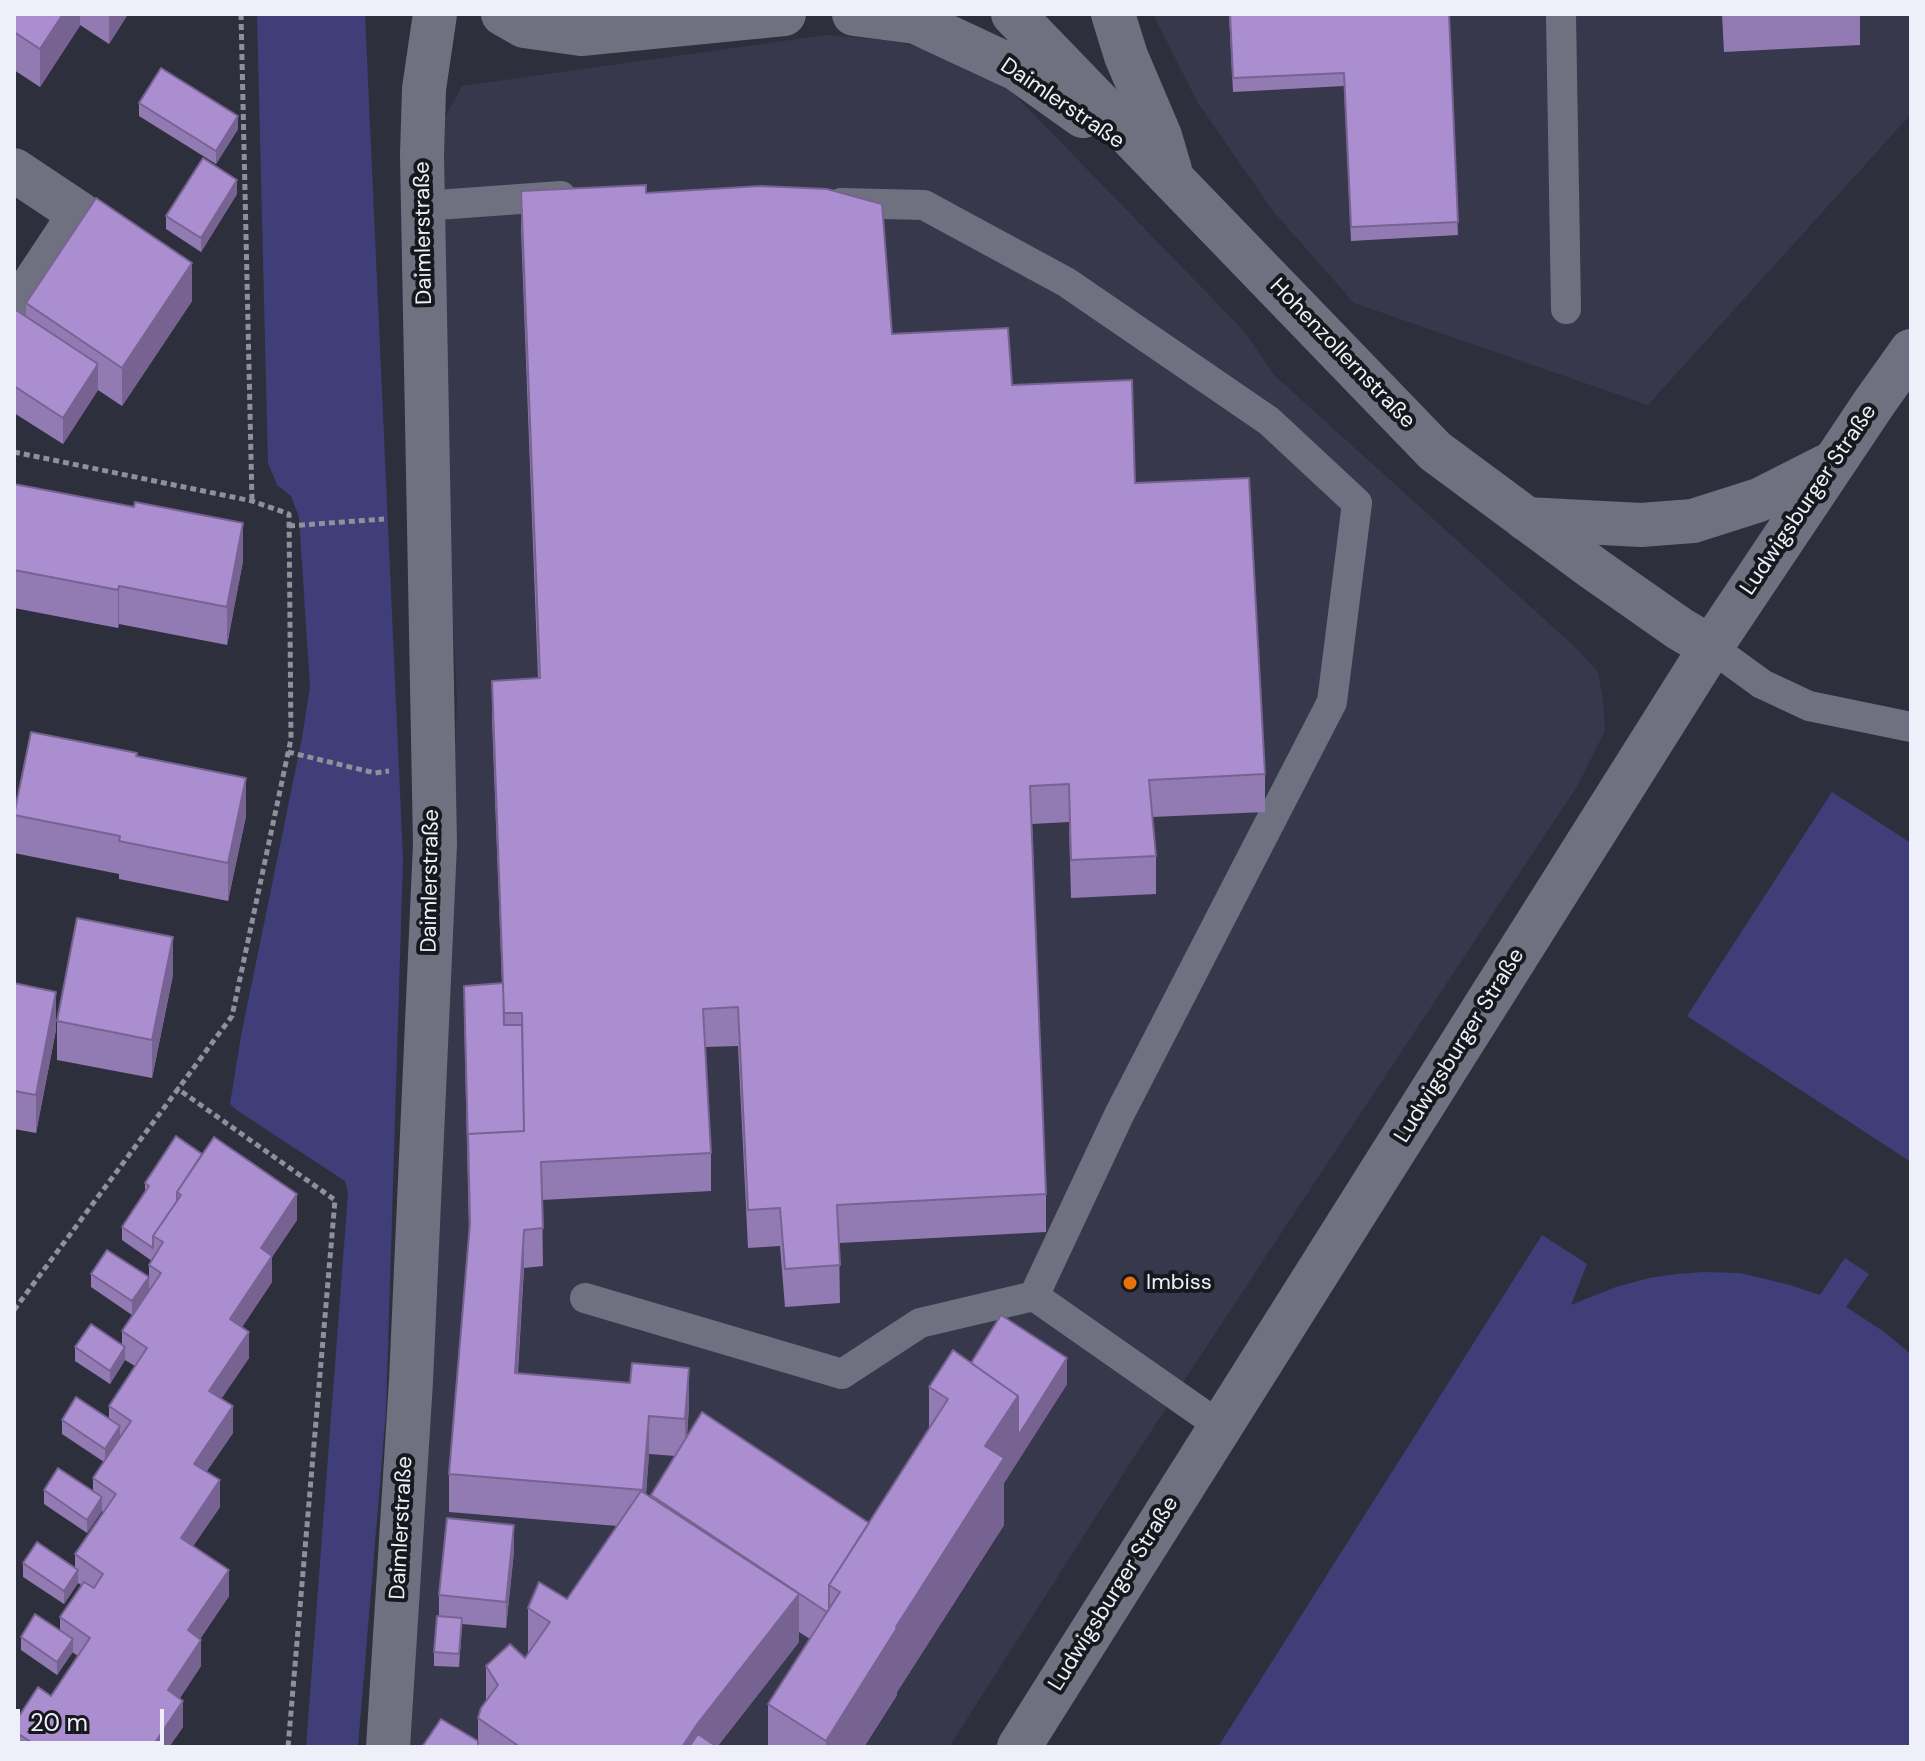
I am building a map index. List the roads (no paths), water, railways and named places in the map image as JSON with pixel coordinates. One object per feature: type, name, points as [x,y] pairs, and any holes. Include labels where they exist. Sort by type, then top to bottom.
[{"type":"street","name":"Daimlerstraße","points":[[388,1747],[412,1365],[435,844],[423,206],[424,89],[435,14]]},
{"type":"street","points":[[503,14],[524,26],[581,34],[679,20],[784,14]]},
{"type":"street","name":"Daimlerstraße","points":[[854,14],[916,22],[1017,69],[1173,180]]},
{"type":"street","name":"Hohenzollernstraße","points":[[1013,14],[1435,451],[1650,609],[1711,647]]},
{"type":"street","points":[[1113,14],[1126,56],[1160,136],[1173,180]]},
{"type":"street","points":[[14,170],[80,214],[14,314]]},
{"type":"street","name":"Ludwigsburger Straße","points":[[1019,1747],[1711,647],[1911,351]]},
{"type":"street","points":[[1526,519],[1641,525],[1693,521],[1759,500],[1834,462]]},
{"type":"lane","points":[[1561,14],[1566,309]]},
{"type":"lane","points":[[423,206],[585,194]]},
{"type":"lane","points":[[816,202],[924,205],[1066,282],[1269,421],[1357,503],[1332,702],[1119,1115],[1034,1296]]},
{"type":"lane","points":[[1711,647],[1762,684],[1809,706],[1911,727]]},
{"type":"lane","points":[[585,1298],[842,1374],[920,1323],[1034,1296],[1220,1426]]},
{"type":"place","name":"Imbiss","points":[[1130,1283]]}]
